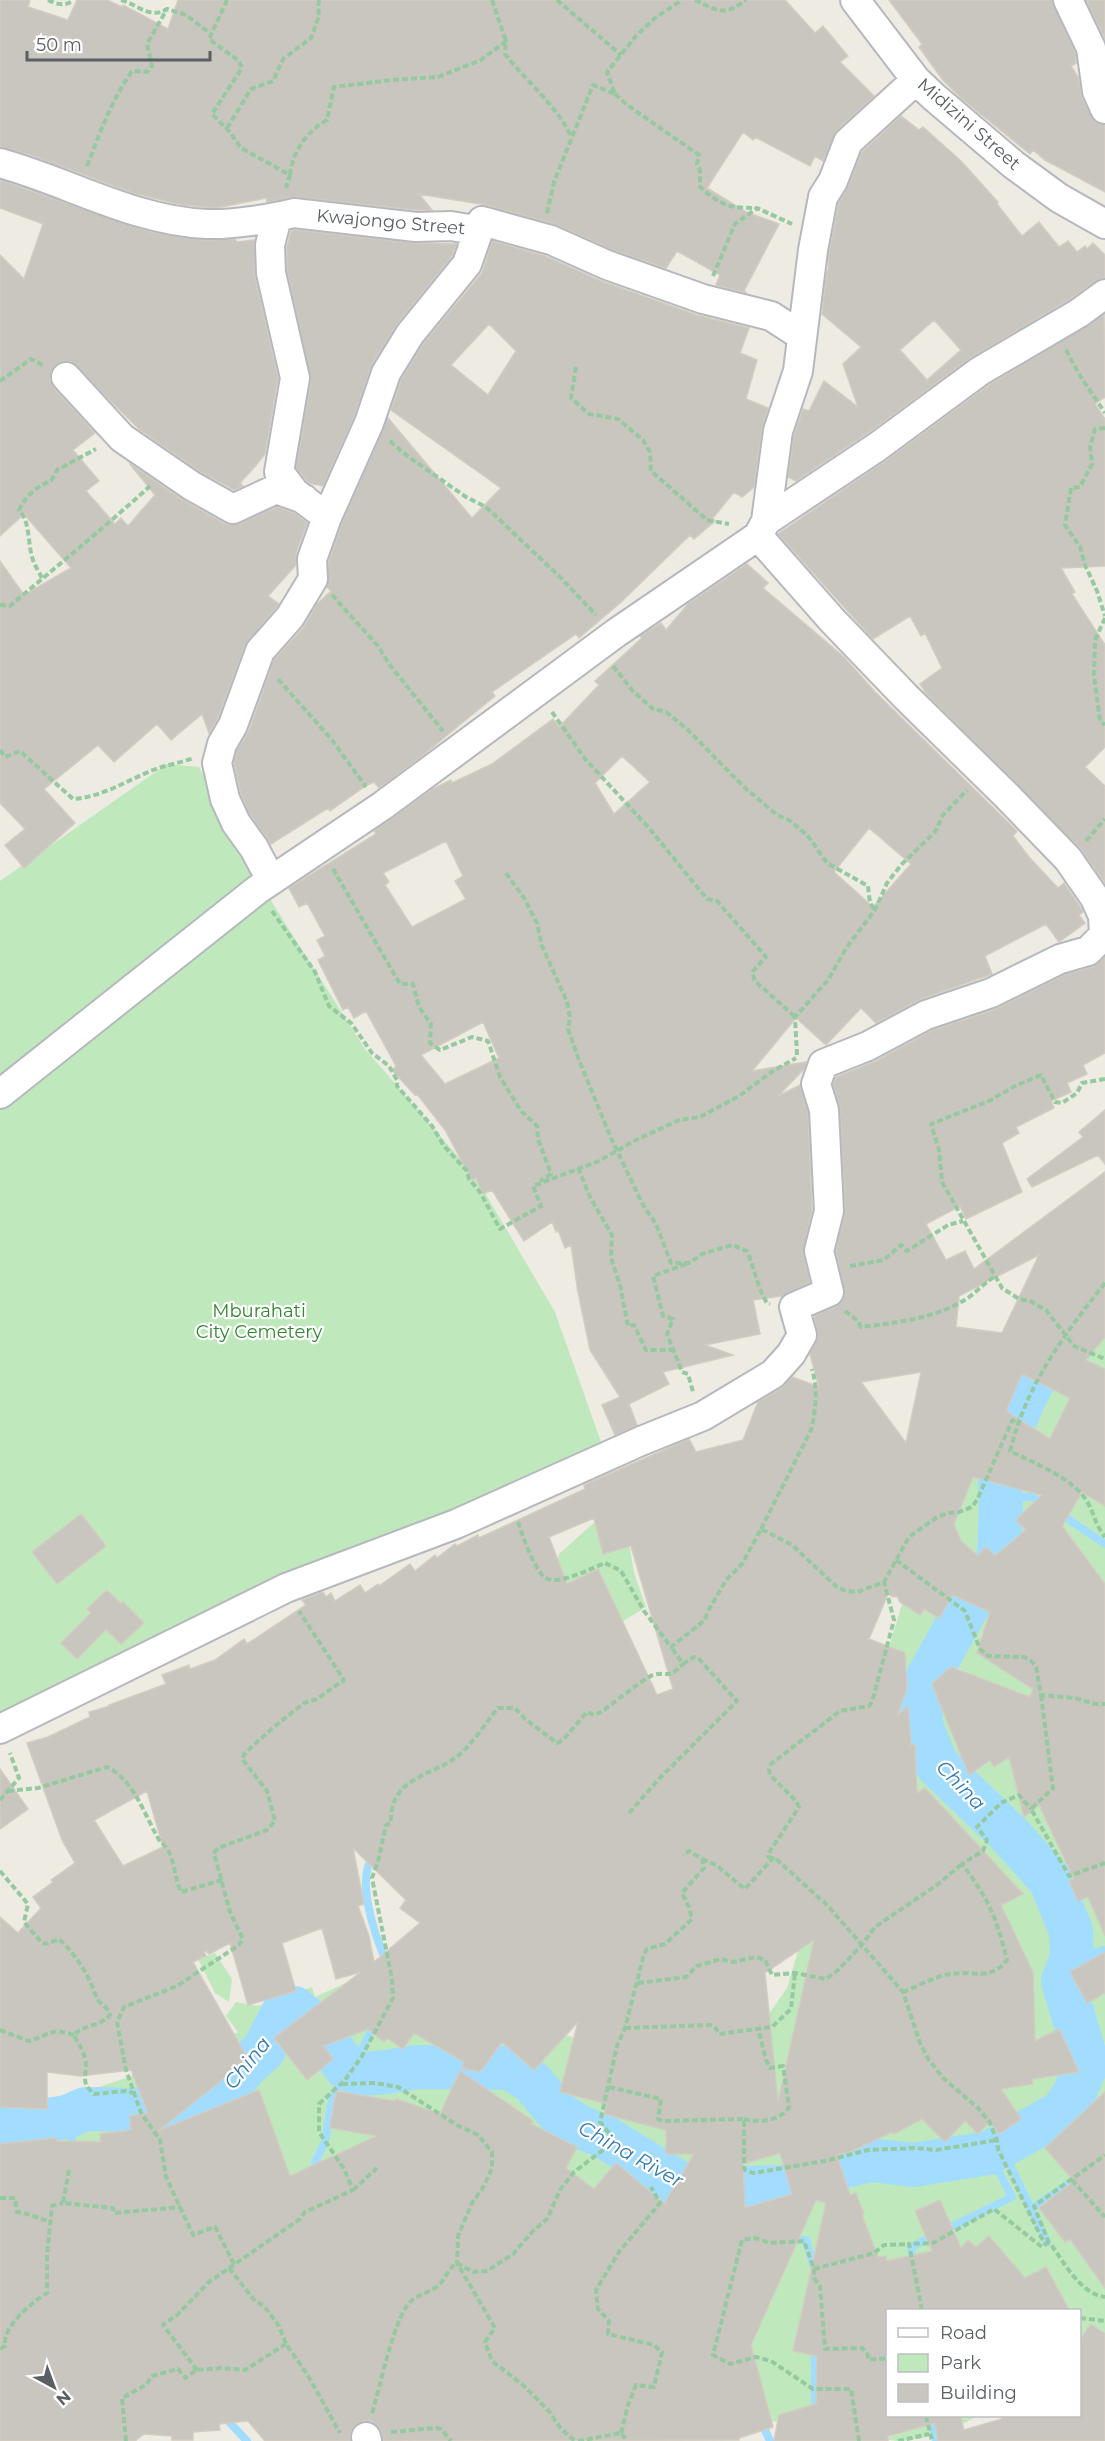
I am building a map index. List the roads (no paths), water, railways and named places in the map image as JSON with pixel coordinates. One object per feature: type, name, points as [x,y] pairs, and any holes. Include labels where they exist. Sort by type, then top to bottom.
[{"type":"street","name":"Midizini Street","points":[[855,0],[916,80],[1014,165],[1059,198],[1105,224]]},
{"type":"street","points":[[1068,0],[1091,48],[1097,91],[1105,109]]},
{"type":"street","points":[[7,1725],[286,1588],[511,1500],[641,1441],[703,1416],[773,1374],[791,1354],[802,1335],[794,1307],[826,1281],[819,1251],[829,1211],[824,1110],[810,1061],[868,1046],[926,1015],[991,993],[1060,959],[1088,951],[1104,935],[1103,915],[1095,898],[1068,859],[840,628],[764,520],[778,431],[798,371],[813,250],[823,197],[833,181],[848,142],[916,80]]},
{"type":"street","name":"Kwajongo Street","points":[[0,163],[145,214],[208,224],[285,215],[416,227],[452,226],[475,230],[482,220],[551,240],[607,265],[703,299],[771,316],[802,336]]},
{"type":"street","points":[[285,215],[270,245],[271,273],[295,378],[279,472],[295,493],[316,509]]},
{"type":"street","points":[[264,885],[254,848],[236,823],[225,799],[217,763],[222,744],[233,725],[260,651],[290,617],[314,579],[312,559],[316,509],[369,423],[386,373],[416,327],[467,264],[482,220]]},
{"type":"street","points":[[0,1094],[264,885],[382,806],[607,640],[764,520],[877,447],[980,371],[1079,313],[1105,294]]},
{"type":"street","points":[[66,377],[122,438],[192,486],[234,508],[276,489],[316,509]]},
{"type":"waterway","name":"China River","points":[[141,2110],[214,2098],[224,2093],[246,2066],[263,2051],[285,2009],[294,2008],[317,2027],[346,2068],[359,2074],[416,2067],[510,2068],[531,2081],[559,2114],[580,2127],[603,2136],[682,2185],[700,2189],[786,2187],[836,2168],[871,2160],[913,2165],[989,2153],[1062,2112],[1074,2094],[1087,2063],[1063,1981],[1072,1958],[1071,1931],[1051,1881],[1009,1834],[937,1765],[921,1725],[920,1691],[965,1611],[999,1559],[1001,1502],[999,1461],[1022,1403],[1053,1342]]},
{"type":"waterway","points":[[1001,1502],[1031,1496],[1047,1505]]},
{"type":"waterway","points":[[1059,1513],[1105,1544]]},
{"type":"waterway","points":[[374,1855],[368,1866],[366,1893],[373,1924],[387,1964]]},
{"type":"waterway","points":[[1072,1958],[1105,1950]]},
{"type":"waterway","points":[[346,2068],[359,2053],[375,2025]]},
{"type":"waterway","points":[[1087,2063],[1092,2058],[1105,2061]]},
{"type":"waterway","points":[[320,2172],[315,2162],[325,2142],[335,2091],[359,2074]]},
{"type":"waterway","points":[[1074,2094],[1079,2094],[1105,2107]]},
{"type":"waterway","points":[[209,2099],[216,2117]]},
{"type":"waterway","name":"China","points":[[0,2127],[67,2117],[85,2109],[140,2110]]},
{"type":"waterway","points":[[67,2117],[72,2131],[72,2150]]},
{"type":"waterway","points":[[1004,2147],[1005,2155],[1047,2242]]},
{"type":"waterway","points":[[913,2265],[911,2247],[1012,2197],[989,2153]]},
{"type":"waterway","points":[[1032,2208],[1081,2176]]},
{"type":"waterway","points":[[657,2211],[672,2188],[673,2178]]},
{"type":"waterway","points":[[748,2189],[752,2214]]},
{"type":"waterway","points":[[790,2240],[806,2240],[815,2271]]},
{"type":"waterway","points":[[815,2413],[815,2355],[822,2352]]},
{"type":"waterway","points":[[229,2413],[230,2423],[247,2441]]},
{"type":"waterway","points":[[931,2417],[936,2441]]},
{"type":"waterway","points":[[761,2421],[770,2441]]},
{"type":"park label","name":"Mburahati City Cemetery","points":[[259,1321]]}]
